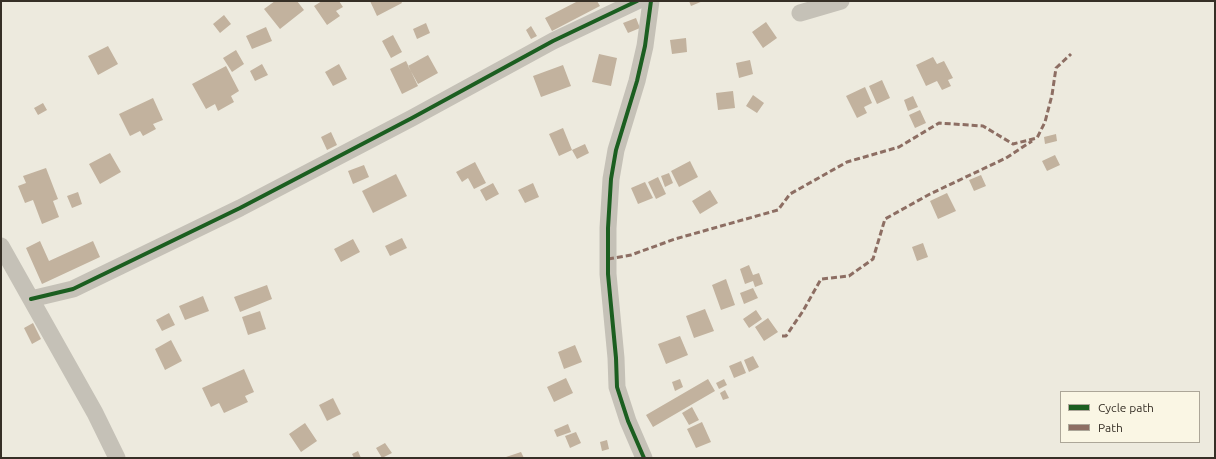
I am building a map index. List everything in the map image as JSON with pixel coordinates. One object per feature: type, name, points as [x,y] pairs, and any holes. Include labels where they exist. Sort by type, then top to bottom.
[{"type":"street","points":[[31,299],[72,289],[240,208],[412,118],[553,41],[637,1]]},
{"type":"street","points":[[644,458],[628,421],[617,386],[616,358],[608,274],[608,228],[611,179],[616,150],[646,46],[651,1]]},
{"type":"street","points":[[800,13],[841,1]]},
{"type":"street","points":[[1,246],[95,413],[117,458]]},
{"type":"building","points":[[275,1],[297,1],[304,10],[280,29],[264,9]]},
{"type":"building","points":[[322,1],[339,1],[343,7],[336,11],[340,16],[327,25],[314,6]]},
{"type":"building","points":[[370,1],[401,1],[402,3],[377,16]]},
{"type":"building","points":[[578,1],[597,1],[600,6],[552,31],[545,18]]},
{"type":"building","points":[[689,1],[703,1],[691,6]]},
{"type":"building","points":[[224,15],[231,24],[220,33],[213,24]]},
{"type":"building","points":[[636,18],[640,28],[628,33],[623,23]]},
{"type":"building","points":[[766,22],[777,38],[763,48],[752,32]]},
{"type":"building","points":[[426,23],[430,33],[417,39],[413,29]]},
{"type":"building","points":[[531,26],[537,36],[531,39],[526,30]]},
{"type":"building","points":[[266,27],[272,41],[252,49],[246,36]]},
{"type":"building","points":[[393,35],[402,52],[391,58],[382,41]]},
{"type":"building","points":[[686,38],[687,52],[672,54],[670,40]]},
{"type":"building","points":[[108,46],[118,64],[98,75],[88,56]]},
{"type":"building","points":[[236,50],[244,64],[232,72],[223,58]]},
{"type":"building","points":[[599,54],[617,58],[611,86],[592,82]]},
{"type":"building","points":[[428,55],[438,73],[418,84],[408,66]]},
{"type":"building","points":[[933,57],[937,64],[944,61],[953,78],[948,80],[951,86],[942,90],[937,81],[926,86],[916,65]]},
{"type":"building","points":[[750,60],[753,74],[739,78],[736,63]]},
{"type":"building","points":[[406,61],[418,86],[402,94],[390,69]]},
{"type":"building","points":[[262,64],[268,75],[255,81],[250,71]]},
{"type":"building","points":[[339,64],[347,79],[333,86],[325,72]]},
{"type":"building","points":[[563,65],[571,86],[541,97],[533,76]]},
{"type":"building","points":[[226,66],[239,91],[231,96],[234,102],[218,111],[215,104],[206,109],[192,84]]},
{"type":"building","points":[[882,80],[890,98],[877,104],[869,86]]},
{"type":"building","points":[[865,87],[872,103],[864,107],[867,113],[857,118],[846,96]]},
{"type":"building","points":[[733,91],[735,108],[718,110],[716,93]]},
{"type":"building","points":[[753,95],[764,103],[757,113],[746,106]]},
{"type":"building","points":[[913,96],[918,107],[908,111],[904,100]]},
{"type":"building","points":[[153,98],[163,120],[153,124],[156,129],[143,136],[140,131],[130,136],[119,114]]},
{"type":"building","points":[[43,103],[47,110],[38,115],[34,108]]},
{"type":"building","points":[[920,110],[926,123],[915,128],[909,115]]},
{"type":"building","points":[[563,128],[572,150],[559,156],[549,134]]},
{"type":"building","points":[[331,132],[337,145],[327,150],[321,137]]},
{"type":"building","points":[[1056,134],[1057,141],[1045,144],[1044,137]]},
{"type":"building","points":[[585,144],[589,153],[577,159],[572,150]]},
{"type":"building","points":[[110,153],[121,172],[100,184],[89,164]]},
{"type":"building","points":[[1055,155],[1060,165],[1047,171],[1042,161]]},
{"type":"building","points":[[690,161],[698,177],[679,187],[671,171]]},
{"type":"building","points":[[475,162],[486,183],[474,189],[468,178],[462,182],[456,172]]},
{"type":"building","points":[[364,165],[369,177],[353,184],[348,171]]},
{"type":"building","points":[[46,168],[58,199],[53,201],[59,217],[42,224],[33,200],[25,203],[18,186],[26,183],[23,176]]},
{"type":"building","points":[[669,173],[673,183],[665,187],[661,176]]},
{"type":"building","points":[[396,174],[407,196],[373,213],[362,191]]},
{"type":"building","points":[[981,175],[986,186],[974,191],[969,180]]},
{"type":"building","points":[[658,177],[666,194],[656,199],[648,182]]},
{"type":"building","points":[[645,182],[653,198],[638,204],[631,188]]},
{"type":"building","points":[[493,183],[499,194],[486,201],[480,190]]},
{"type":"building","points":[[533,183],[539,197],[525,203],[518,190]]},
{"type":"building","points":[[710,190],[718,203],[700,214],[692,201]]},
{"type":"building","points":[[78,192],[82,204],[72,208],[67,196]]},
{"type":"building","points":[[947,193],[956,211],[938,219],[930,201]]},
{"type":"building","points":[[402,238],[407,248],[390,256],[385,246]]},
{"type":"building","points":[[353,239],[360,252],[341,262],[334,249]]},
{"type":"building","points":[[40,241],[49,261],[93,241],[100,257],[42,284],[26,248]]},
{"type":"building","points":[[923,243],[928,257],[917,261],[912,247]]},
{"type":"building","points":[[749,265],[753,275],[759,273],[763,284],[755,287],[753,281],[745,284],[740,269]]},
{"type":"building","points":[[726,279],[735,305],[721,310],[712,285]]},
{"type":"building","points":[[267,285],[272,299],[240,312],[234,297]]},
{"type":"building","points":[[753,288],[758,298],[744,304],[740,293]]},
{"type":"building","points":[[203,296],[209,311],[185,320],[179,306]]},
{"type":"building","points":[[705,309],[714,331],[694,338],[686,316]]},
{"type":"building","points":[[756,310],[762,319],[749,328],[743,319]]},
{"type":"building","points":[[260,311],[266,329],[248,335],[242,317]]},
{"type":"building","points":[[169,313],[175,325],[162,331],[156,320]]},
{"type":"building","points":[[768,318],[778,332],[764,341],[755,327]]},
{"type":"building","points":[[33,323],[41,339],[32,344],[24,328]]},
{"type":"building","points":[[680,336],[688,355],[666,364],[658,344]]},
{"type":"building","points":[[171,340],[182,361],[165,370],[155,349]]},
{"type":"building","points":[[575,345],[582,362],[564,369],[558,352]]},
{"type":"building","points":[[753,356],[759,367],[749,372],[744,360]]},
{"type":"building","points":[[741,361],[746,373],[734,378],[729,366]]},
{"type":"building","points":[[244,369],[254,392],[245,396],[248,402],[224,413],[219,403],[211,407],[202,388]]},
{"type":"building","points":[[566,378],[573,393],[554,402],[547,387]]},
{"type":"building","points":[[680,379],[683,387],[675,391],[672,382]]},
{"type":"building","points":[[708,379],[715,391],[653,427],[646,415]]},
{"type":"building","points":[[724,379],[727,385],[719,389],[716,383]]},
{"type":"building","points":[[725,390],[729,398],[723,400],[720,393]]},
{"type":"building","points":[[333,398],[341,414],[327,421],[319,405]]},
{"type":"building","points":[[692,407],[699,420],[689,425],[682,413]]},
{"type":"building","points":[[702,422],[711,442],[696,448],[687,429]]},
{"type":"building","points":[[305,423],[317,441],[301,452],[289,434]]},
{"type":"building","points":[[568,424],[571,432],[557,437],[554,430]]},
{"type":"building","points":[[576,432],[581,443],[570,448],[565,436]]},
{"type":"building","points":[[607,440],[609,449],[602,451],[600,442]]},
{"type":"building","points":[[385,443],[392,453],[382,458],[376,448]]},
{"type":"building","points":[[358,451],[361,458],[354,458],[352,454]]},
{"type":"building","points":[[521,452],[524,458],[503,458]]},
{"type":"marked path","points":[[608,259],[631,255],[675,239],[778,210],[790,194],[847,162],[899,147],[939,123],[983,126],[1013,144],[1037,138],[1045,122],[1052,95],[1056,68],[1071,54]]},
{"type":"marked path","points":[[782,336],[786,336],[803,311],[821,279],[849,276],[873,259],[885,219],[930,194],[1006,158],[1032,141]]},
{"type":"cycle path","points":[[31,299],[73,289],[240,208],[412,118],[553,41],[637,1]]},
{"type":"cycle path","points":[[644,458],[628,421],[617,387],[616,358],[608,274],[608,228],[611,179],[616,150],[637,81],[645,46],[651,1]]}]
